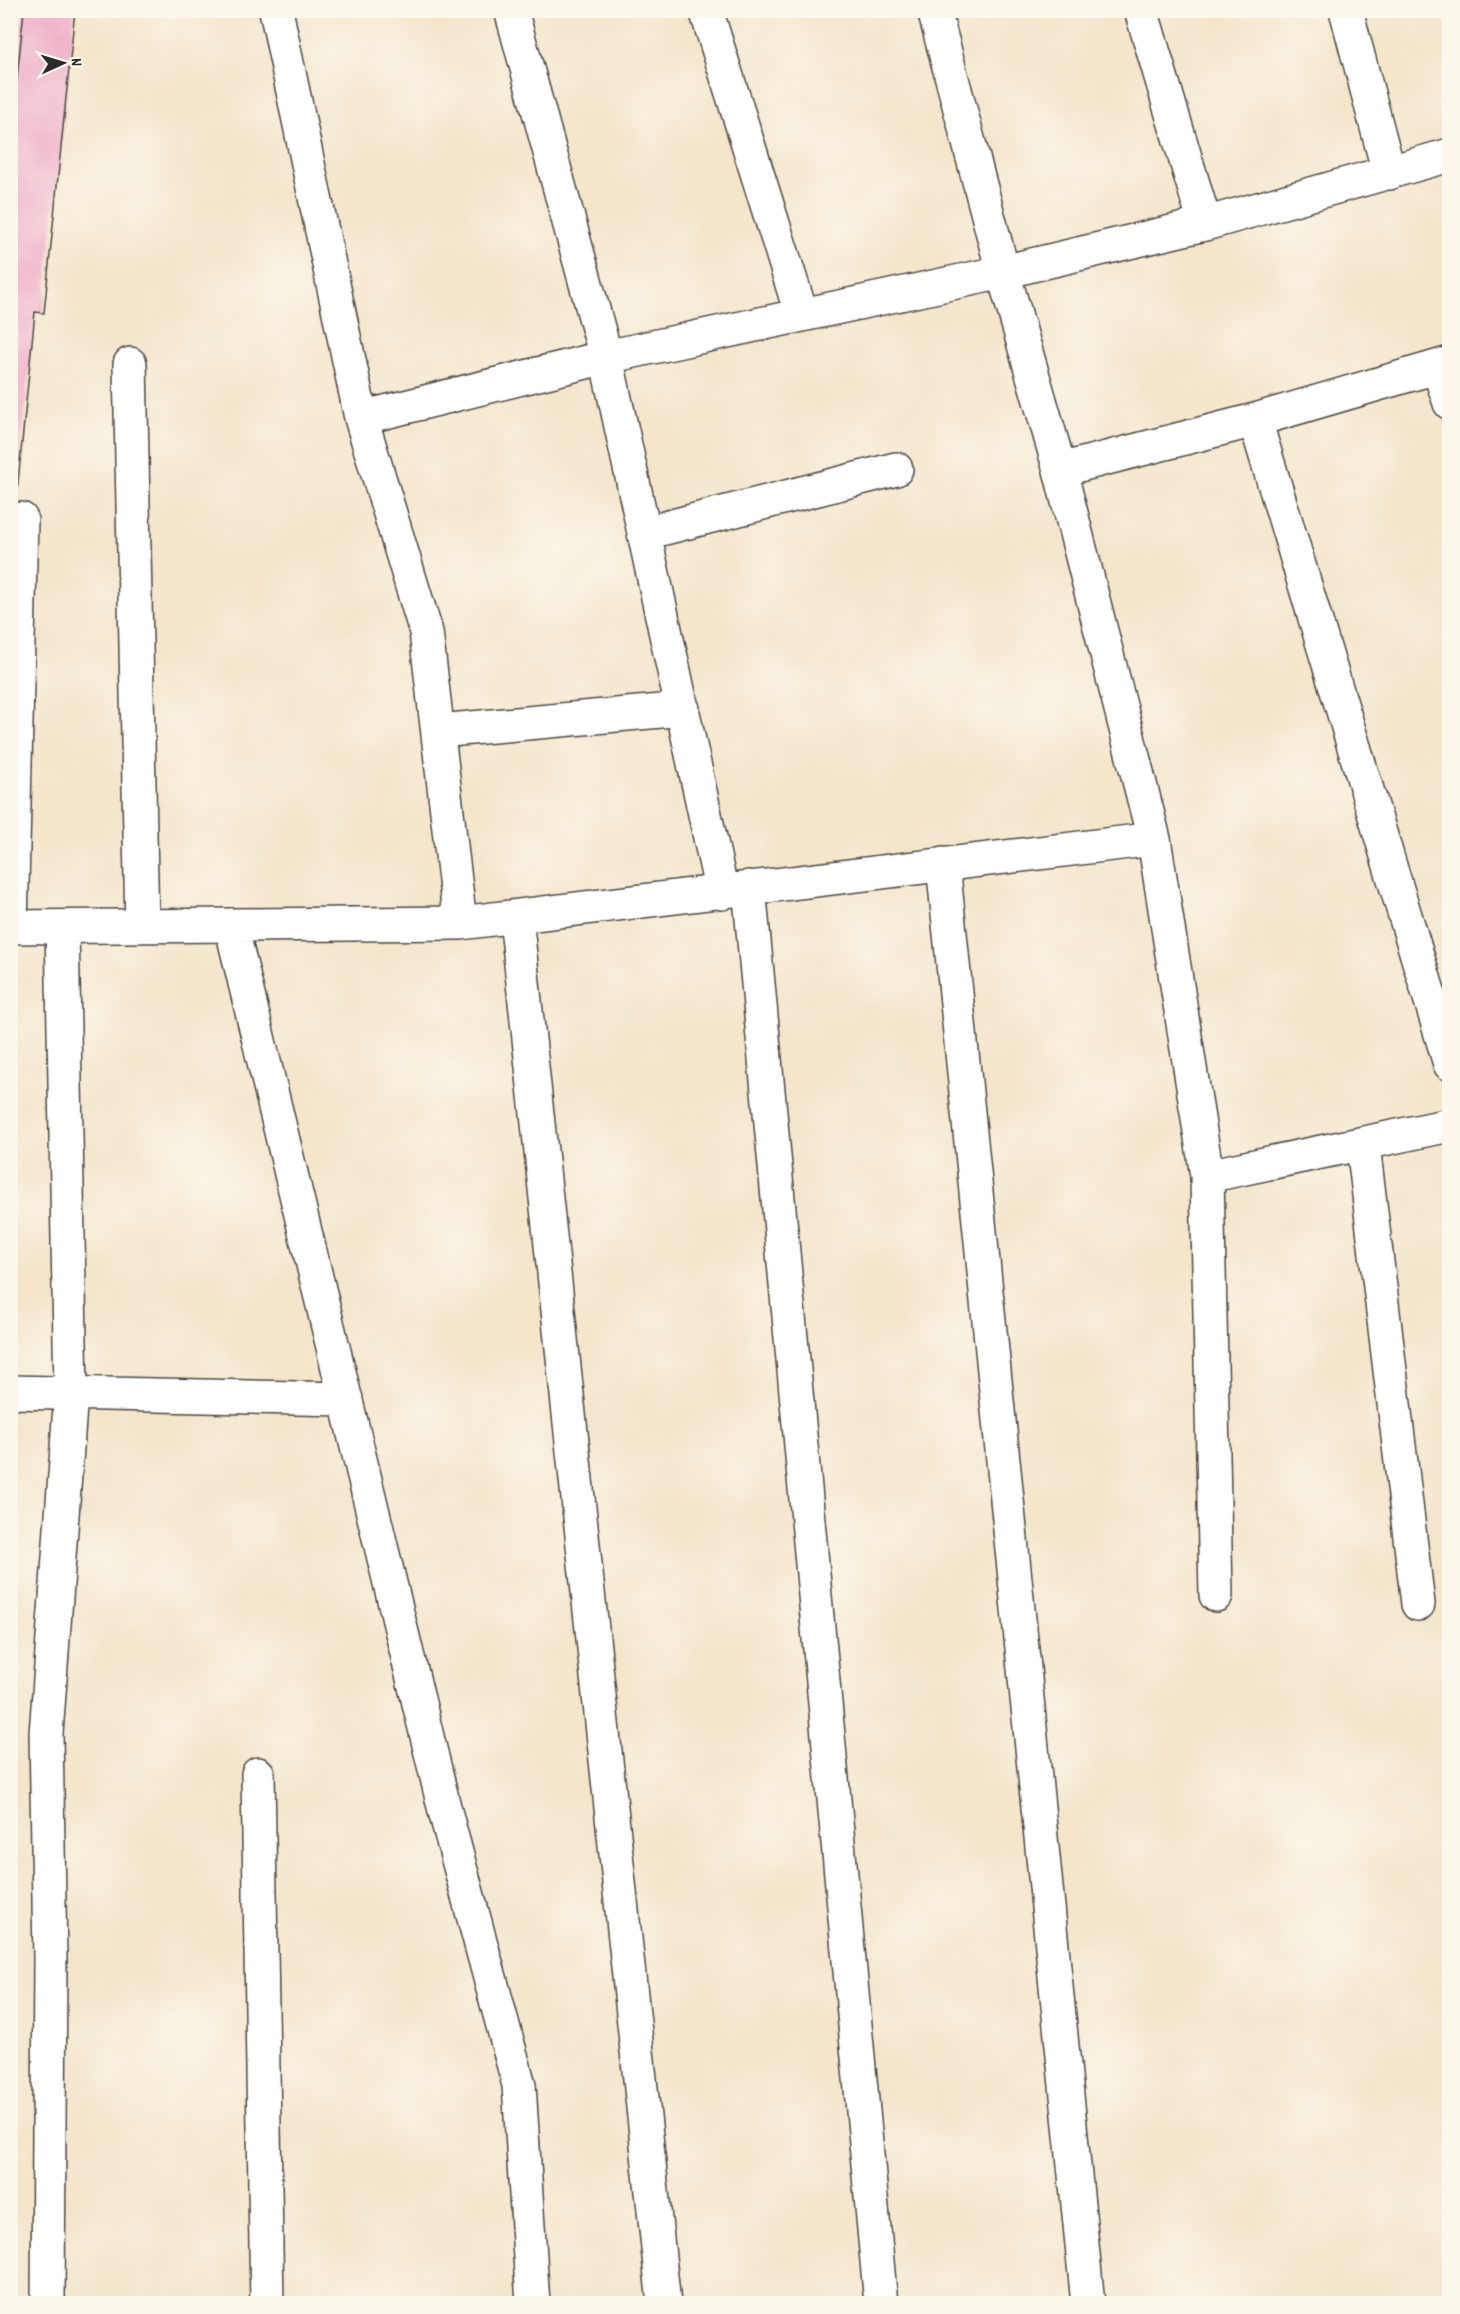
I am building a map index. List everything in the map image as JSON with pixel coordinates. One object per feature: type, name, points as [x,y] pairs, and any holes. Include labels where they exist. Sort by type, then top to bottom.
[{"type":"street","points":[[276,10],[361,418],[426,632],[460,923]]},
{"type":"street","points":[[511,10],[606,357],[682,709],[735,890],[881,2304]]},
{"type":"street","points":[[706,10],[801,313]]},
{"type":"street","points":[[934,10],[1003,272],[1060,470],[1154,839],[1207,1176],[1216,1595]]},
{"type":"street","points":[[1141,10],[1205,224]]},
{"type":"street","points":[[1346,10],[1389,173]]},
{"type":"street","points":[[361,418],[606,357],[801,313],[1003,272],[1205,224],[1449,155]]},
{"type":"street","points":[[130,364],[142,926]]},
{"type":"street","points":[[1060,470],[1255,420],[1444,365],[1449,403]]},
{"type":"street","points":[[1255,420],[1449,1064]]},
{"type":"street","points":[[645,533],[896,469]]},
{"type":"street","points":[[21,519],[11,927],[460,923],[1154,839]]},
{"type":"street","points":[[438,731],[682,709]]},
{"type":"street","points":[[944,864],[1088,2304]]},
{"type":"street","points":[[516,917],[664,2304]]},
{"type":"street","points":[[231,925],[446,1815],[519,2085],[533,2304]]},
{"type":"street","points":[[48,2304],[50,1957],[46,1734],[71,1393],[62,927]]},
{"type":"street","points":[[1207,1176],[1363,1145],[1449,1125]]},
{"type":"street","points":[[1363,1145],[1418,1604]]},
{"type":"street","points":[[10,1392],[346,1400]]},
{"type":"street","points":[[258,1774],[267,2304]]},
{"type":"building","points":[[24,10],[75,10],[44,313],[35,312],[12,542],[10,147]]}]
